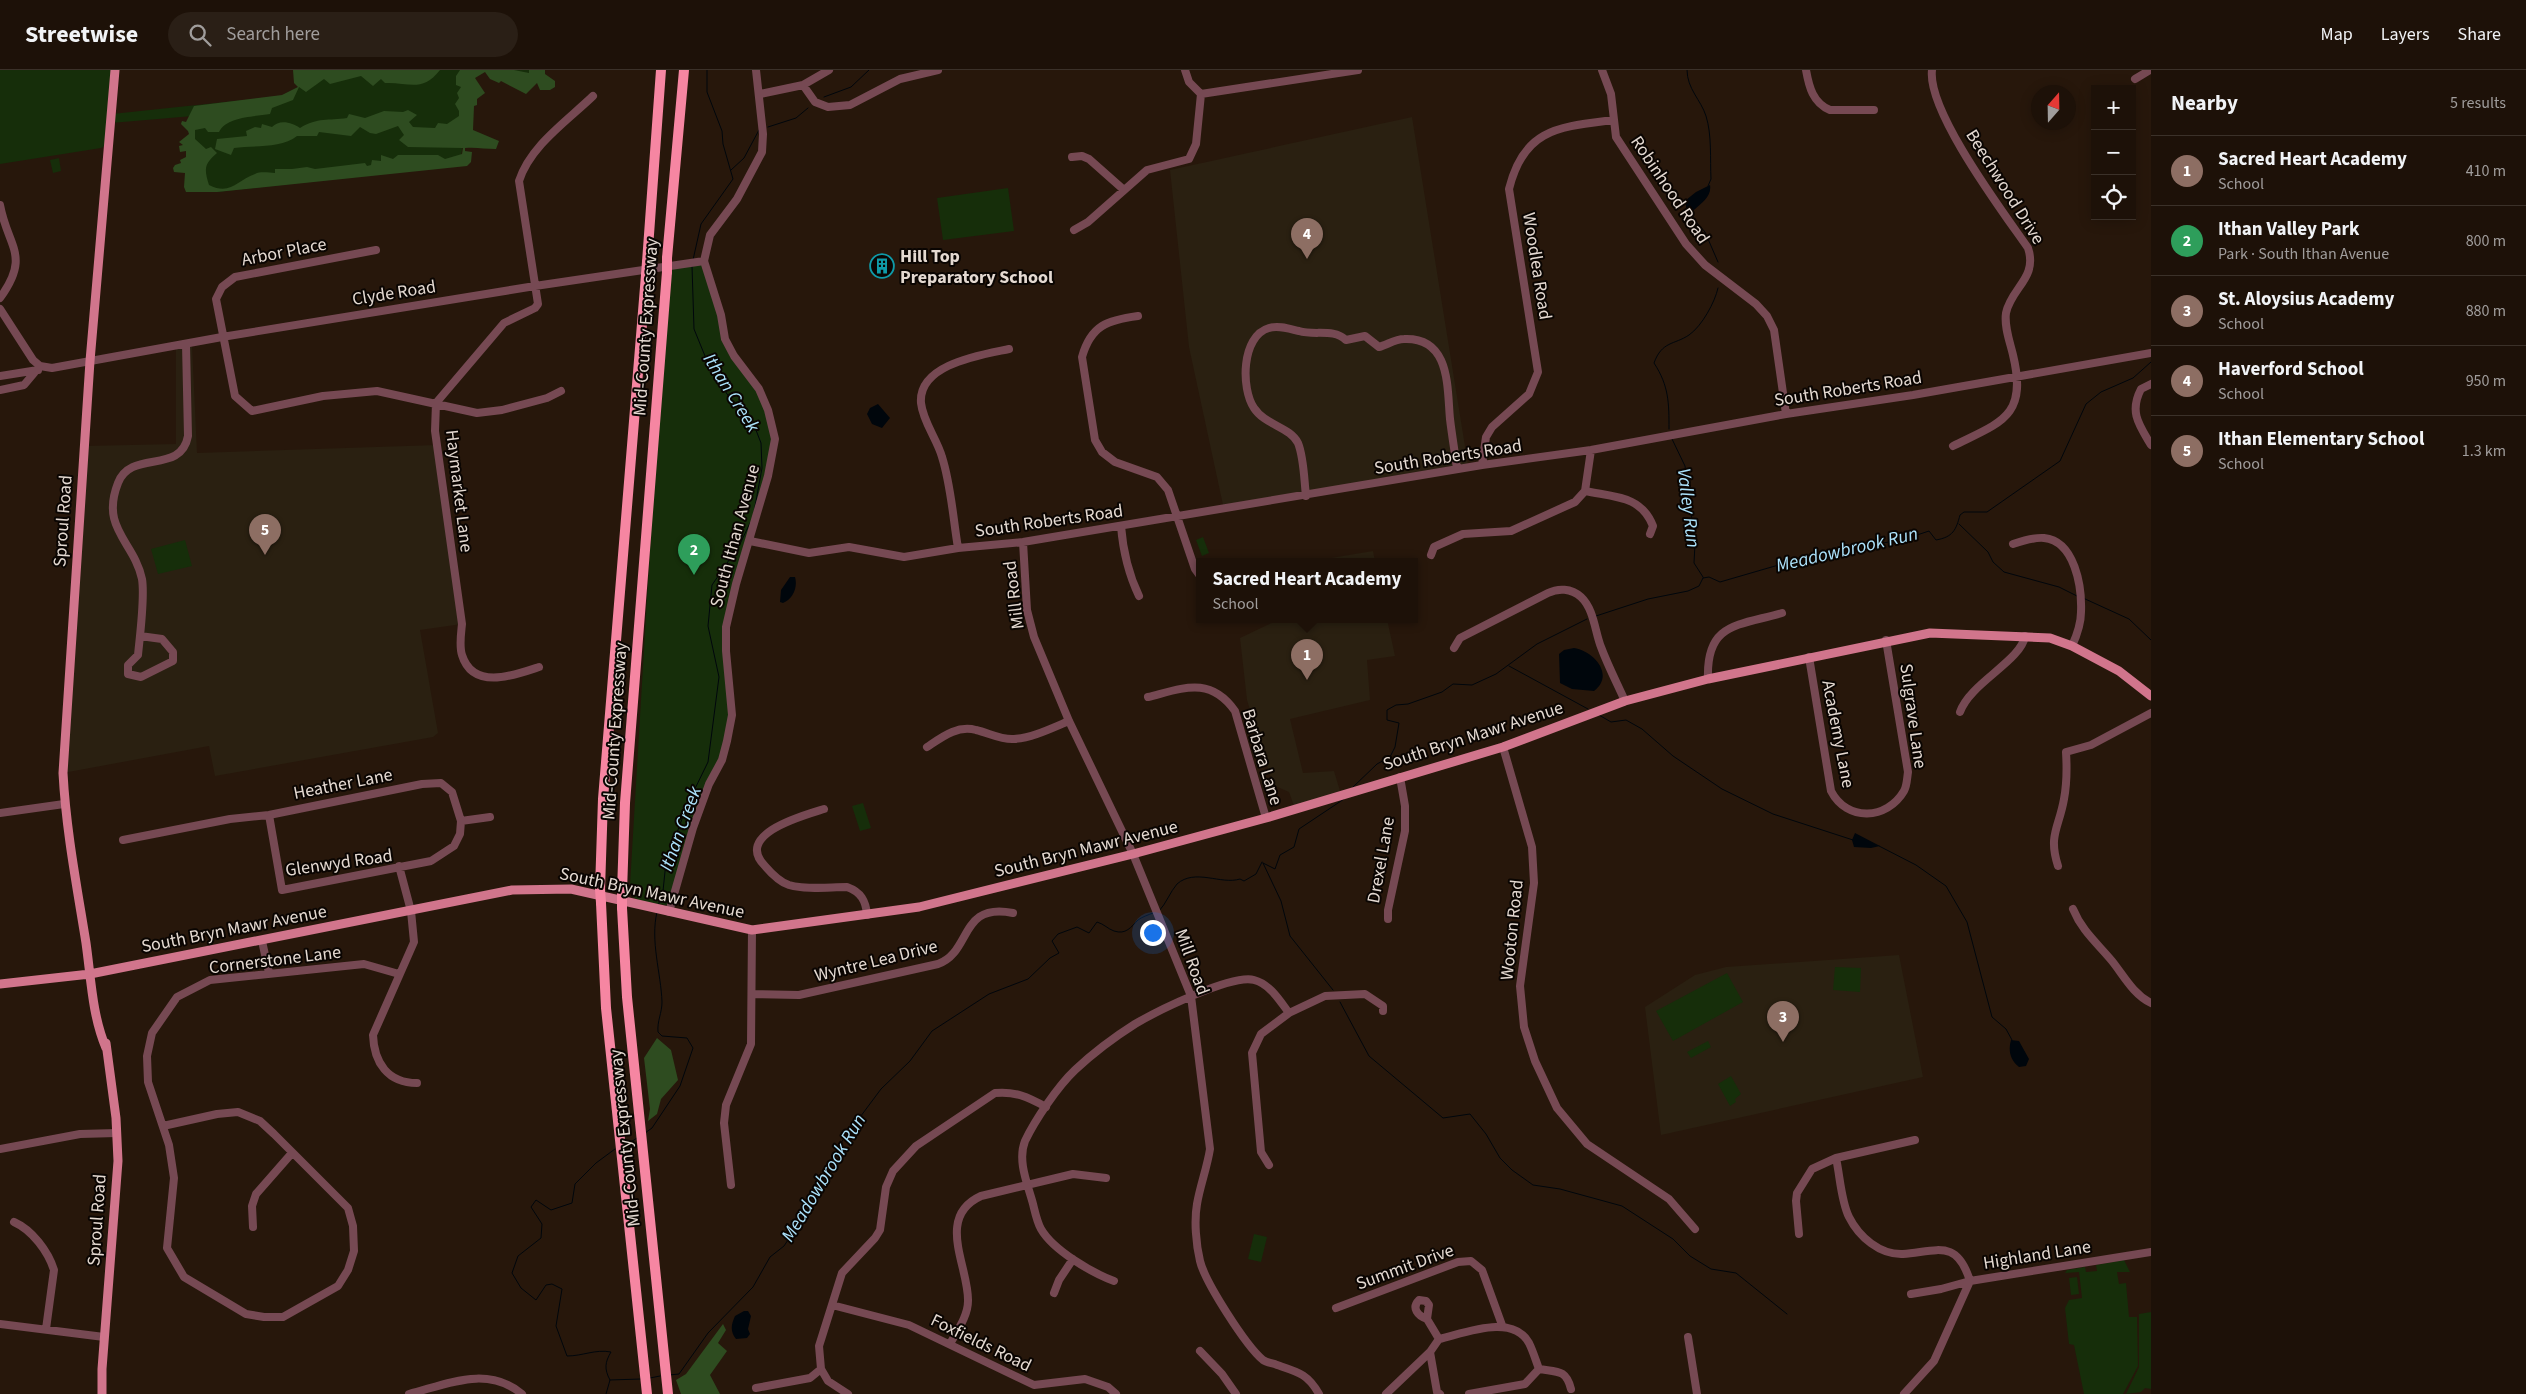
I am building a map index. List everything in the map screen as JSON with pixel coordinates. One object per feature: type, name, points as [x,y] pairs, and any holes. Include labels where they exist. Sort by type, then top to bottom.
[{"type":"highway","name":"Mid-County Expressway","points":[[646,1391],[606,1008],[600,889],[603,799],[661,70]]},
{"type":"highway","name":"Mid-County Expressway","points":[[668,1392],[627,997],[622,892],[625,803],[667,258],[684,70]]},
{"type":"main road","name":"Sproul Road","points":[[102,1394],[104,1337],[116,1204],[117,1133],[106,1037],[96,985],[90,974],[64,804],[63,772],[90,361],[116,70]]},
{"type":"main road","name":"South Bryn Mawr Avenue","points":[[0,984],[90,974],[512,890],[571,889],[752,930],[919,907],[1133,854],[1266,818],[1503,746],[1625,701],[1708,679],[1886,640],[1930,633],[2050,638],[2072,646],[2119,671],[2151,696]]},
{"type":"street","points":[[704,261],[710,236],[737,199],[762,152],[764,140],[756,70]]},
{"type":"street","points":[[760,94],[803,85],[829,70]]},
{"type":"street","points":[[803,85],[815,102],[828,107],[850,105],[900,79],[938,70]]},
{"type":"street","points":[[1074,230],[1088,222],[1148,170],[1189,159],[1196,144],[1200,94],[1189,82],[1185,70]]},
{"type":"street","points":[[1200,94],[1358,70]]},
{"type":"street","name":"Robinhood Road","points":[[1602,70],[1611,94],[1616,137],[1686,244],[1705,266],[1756,304],[1767,316],[1774,330],[1786,414]]},
{"type":"street","points":[[1806,70],[1815,99],[1824,107],[1830,110],[1874,110]]},
{"type":"street","name":"Beechwood Drive","points":[[1932,70],[1932,87],[1935,97],[1953,133],[2028,248],[2032,259],[2029,271],[2006,312],[2006,324],[2018,376]]},
{"type":"street","points":[[2135,79],[2150,70]]},
{"type":"street","points":[[436,403],[504,323],[535,308],[538,304],[519,181],[524,165],[533,153],[593,96]]},
{"type":"street","name":"Woodlea Road","points":[[1482,465],[1486,437],[1490,430],[1529,394],[1538,372],[1509,189],[1514,171],[1522,153],[1543,136],[1563,126],[1614,120]]},
{"type":"street","points":[[1072,157],[1082,156],[1089,159],[1124,190]]},
{"type":"street","points":[[0,205],[16,256],[14,276],[0,298]]},
{"type":"street","name":"Arbor Place","points":[[376,250],[235,277],[222,287],[216,300],[235,396],[252,410],[322,396],[377,391],[477,413],[502,410],[547,398],[561,391]]},
{"type":"street","name":"Clyde Road","points":[[0,376],[222,337],[535,286],[704,261]]},
{"type":"street","name":"South Ithan Avenue","points":[[661,910],[709,784],[722,760],[727,741],[732,715],[726,651],[726,627],[736,584],[768,476],[774,439],[768,410],[759,389],[734,356],[725,339],[721,315],[704,261]]},
{"type":"street","points":[[0,309],[26,352],[39,368],[24,385],[0,390]]},
{"type":"street","points":[[1138,316],[1113,320],[1097,328],[1086,344],[1082,357],[1095,440],[1102,452],[1115,462],[1157,478],[1168,490],[1175,516],[1196,570]]},
{"type":"street","points":[[1306,496],[1297,441],[1291,433],[1262,418],[1251,405],[1246,390],[1244,371],[1247,357],[1252,344],[1267,328],[1277,327],[1313,334],[1335,333],[1346,340],[1365,336],[1378,347],[1403,338],[1423,342],[1443,362],[1446,371],[1457,469]]},
{"type":"street","points":[[140,636],[162,639],[173,652],[173,661],[141,677],[128,674],[128,665],[138,655],[142,580],[139,567],[122,539],[115,523],[115,492],[122,475],[128,468],[141,463],[172,459],[186,445],[188,436],[186,344]]},
{"type":"street","points":[[958,548],[942,457],[927,422],[921,402],[923,392],[926,383],[936,372],[949,365],[1009,349]]},
{"type":"street","name":"South Roberts Road","points":[[750,542],[808,552],[849,547],[904,557],[958,548],[1023,542],[1306,496],[1457,469],[1591,450],[1786,414],[2151,353]]},
{"type":"street","points":[[1953,446],[2001,422],[2012,411],[2018,376]]},
{"type":"street","points":[[2151,384],[2141,389],[2134,408],[2138,423],[2151,444]]},
{"type":"street","name":"Haymarket Lane","points":[[436,403],[435,431],[462,624],[462,656],[473,671],[498,679],[539,667]]},
{"type":"street","points":[[1431,555],[1434,547],[1463,534],[1511,531],[1575,502],[1585,491],[1591,450]]},
{"type":"street","points":[[1585,491],[1631,501],[1644,508],[1653,526],[1650,534]]},
{"type":"street","points":[[1121,526],[1123,552],[1130,578],[1139,596]]},
{"type":"street","points":[[2013,544],[2044,538],[2055,542],[2066,550],[2074,564],[2082,612],[2079,630],[2072,646]]},
{"type":"street","name":"Mill Road","points":[[1023,542],[1027,610],[1034,637],[1069,721],[1133,854],[1191,996],[1210,1149],[1207,1171],[1197,1205],[1196,1231],[1200,1261],[1239,1333],[1250,1347],[1264,1361],[1295,1370],[1312,1380],[1318,1394]]},
{"type":"street","points":[[1454,648],[1460,638],[1548,593],[1561,590],[1571,591],[1580,596],[1587,606],[1600,646],[1625,701]]},
{"type":"street","points":[[1708,679],[1708,658],[1714,641],[1724,630],[1782,613]]},
{"type":"street","points":[[1960,712],[1976,689],[2022,647],[2025,636]]},
{"type":"street","name":"Sulgrave Lane","points":[[1878,812],[1895,804],[1906,789],[1908,772],[1886,640]]},
{"type":"street","name":"Academy Lane","points":[[1809,657],[1831,791],[1837,803],[1847,810],[1878,812]]},
{"type":"street","name":"Barbara Lane","points":[[1148,696],[1194,687],[1208,688],[1228,701],[1235,711],[1266,818]]},
{"type":"street","points":[[2058,866],[2052,844],[2064,799],[2067,776],[2066,752],[2092,745],[2151,713]]},
{"type":"street","points":[[927,747],[948,733],[962,729],[975,729],[993,736],[1014,739],[1035,734],[1069,721]]},
{"type":"street","name":"Wooton Road","points":[[1503,746],[1532,847],[1534,883],[1520,986],[1524,1027],[1535,1061],[1557,1108],[1587,1144],[1669,1199],[1695,1229]]},
{"type":"street","name":"Drexel Lane","points":[[1388,919],[1388,910],[1406,831],[1405,806],[1400,777]]},
{"type":"street","name":"Heather Lane","points":[[123,840],[230,819],[269,815],[422,784],[441,783],[452,792],[461,821]]},
{"type":"street","points":[[0,813],[64,804]]},
{"type":"street","points":[[824,809],[787,820],[770,830],[760,843],[758,854],[762,864],[776,878],[788,885],[847,887],[854,890],[866,902],[867,915]]},
{"type":"street","name":"Glenwyd Road","points":[[269,815],[282,890],[399,866],[411,911],[414,942],[373,1034],[373,1046],[377,1058],[386,1073],[404,1083],[417,1083]]},
{"type":"street","points":[[399,866],[431,861],[443,854],[454,846],[460,834],[461,821],[490,818]]},
{"type":"street","points":[[2073,909],[2078,922],[2091,940],[2111,959],[2141,998],[2151,1003]]},
{"type":"street","name":"Wyntre Lea Drive","points":[[753,994],[799,995],[946,962],[970,925],[981,915],[1000,910],[1013,913]]},
{"type":"street","points":[[731,1185],[724,1123],[726,1105],[751,1044],[753,994],[752,930]]},
{"type":"street","points":[[262,941],[269,973]]},
{"type":"street","name":"Cornerstone Lane","points":[[163,1126],[217,1114],[238,1112],[260,1122],[331,1188],[348,1208],[354,1251],[348,1270],[338,1286],[306,1306],[283,1317],[246,1314],[184,1276],[167,1248],[174,1178],[163,1126],[148,1082],[147,1056],[152,1034],[164,1013],[177,997],[210,980],[364,964],[399,974]]},
{"type":"street","points":[[1114,1281],[1086,1270],[1040,1228],[1021,1156],[1025,1141],[1046,1107],[1074,1070],[1135,1024],[1191,996],[1242,978],[1253,979],[1262,983],[1289,1013]]},
{"type":"street","points":[[1269,1165],[1261,1152],[1252,1053],[1261,1034],[1289,1013],[1316,998],[1356,994],[1372,997],[1383,1006],[1383,1011]]},
{"type":"street","points":[[848,1394],[828,1381],[821,1369],[819,1346],[842,1273],[875,1238],[880,1230],[886,1187],[893,1171],[916,1146],[995,1093],[1023,1094],[1046,1107]]},
{"type":"street","points":[[0,1149],[80,1134],[117,1133]]},
{"type":"street","points":[[1799,1234],[1796,1201],[1801,1185],[1812,1169],[1836,1158],[1916,1140]]},
{"type":"street","points":[[253,1227],[252,1206],[256,1194],[292,1153]]},
{"type":"street","points":[[1836,1158],[1848,1215],[1868,1242],[1890,1252],[1903,1254],[1936,1248],[1947,1250],[1957,1255],[1965,1264],[1970,1281],[1941,1289],[1911,1294]]},
{"type":"street","points":[[950,1344],[966,1314],[968,1300],[956,1244],[960,1216],[974,1199],[1073,1174],[1106,1178]]},
{"type":"street","points":[[14,1222],[28,1228],[51,1262],[54,1270],[46,1329]]},
{"type":"street","name":"Highland Lane","points":[[1904,1394],[1934,1361],[1970,1281],[2151,1252]]},
{"type":"street","points":[[1054,1294],[1059,1280],[1073,1259]]},
{"type":"street","name":"Summit Drive","points":[[1336,1308],[1432,1270],[1466,1260],[1476,1264],[1482,1270],[1502,1326]]},
{"type":"street","name":"Foxfields Road","points":[[832,1305],[909,1325],[1034,1385],[1085,1379],[1108,1387],[1116,1394]]},
{"type":"street","points":[[1427,1319],[1438,1339]]},
{"type":"street","points":[[0,1324],[104,1337]]},
{"type":"street","points":[[1386,1394],[1430,1352],[1438,1339],[1502,1326],[1514,1327],[1529,1342],[1539,1369]]},
{"type":"street","points":[[1688,1337],[1697,1394]]},
{"type":"street","points":[[1200,1351],[1222,1374],[1236,1394]]},
{"type":"street","points":[[1430,1352],[1437,1392],[1440,1394]]},
{"type":"street","points":[[756,1388],[810,1378],[821,1369]]},
{"type":"street","points":[[1539,1369],[1563,1373],[1568,1378],[1571,1389]]},
{"type":"street","points":[[1469,1394],[1505,1391],[1525,1384],[1539,1369]]},
{"type":"street","points":[[409,1394],[485,1377],[505,1382],[522,1394]]},
{"type":"shaded area","points":[[1412,117],[1468,465],[1223,505],[1189,347],[1170,170]]},
{"type":"shaded area","points":[[1710,185],[1708,196],[1703,202],[1694,210],[1686,208],[1686,200]]},
{"type":"shaded area","points":[[192,345],[197,453],[437,445],[462,624],[420,630],[438,733],[433,737],[215,776],[209,746],[63,773],[84,446],[176,444],[176,348]]},
{"type":"shaded area","points":[[878,404],[890,418],[882,428],[872,424],[867,414],[870,408]]},
{"type":"shaded area","points":[[1373,551],[1374,558],[1331,558]]},
{"type":"shaded area","points":[[790,577],[795,577],[796,585],[794,592],[790,599],[783,603],[780,602],[781,590]]},
{"type":"shaded area","points":[[1272,623],[1388,623],[1395,656],[1367,660],[1370,700],[1290,719],[1303,773],[1334,771],[1340,791],[1294,806],[1289,792],[1273,785],[1247,700],[1240,638]]},
{"type":"shaded area","points":[[1574,648],[1589,654],[1595,659],[1602,671],[1603,678],[1600,685],[1594,691],[1572,689],[1560,683],[1559,654],[1564,650]]},
{"type":"shaded area","points":[[1855,833],[1880,846],[1871,848],[1854,847],[1852,840]]},
{"type":"shaded area","points":[[1899,955],[1923,1077],[1661,1135],[1645,1007],[1695,975],[1726,967]]},
{"type":"shaded area","points":[[2011,1040],[2019,1041],[2029,1059],[2026,1066],[2019,1067],[2012,1058],[2010,1051]]},
{"type":"shaded area","points":[[748,1311],[751,1316],[748,1329],[750,1334],[747,1338],[736,1339],[732,1331],[733,1322],[735,1316]]},
{"type":"green space","points":[[0,70],[115,70],[112,114],[281,96],[298,87],[299,70],[477,70],[459,166],[217,192],[186,192],[193,116],[111,123],[108,144],[101,148],[0,164]]},
{"type":"green space","points":[[293,70],[440,70],[427,82],[415,85],[385,83],[381,79],[373,86],[361,76],[330,84],[324,79],[306,92],[299,87],[293,100],[272,108],[270,114],[234,120],[219,132],[208,132],[205,128],[195,130],[195,139],[206,149],[211,147],[217,153],[206,167],[209,185],[223,189],[228,188],[257,173],[275,173],[275,169],[307,167],[315,169],[365,163],[367,166],[371,165],[372,160],[381,161],[381,155],[393,159],[398,155],[438,155],[445,159],[462,154],[463,148],[408,147],[399,140],[404,135],[398,126],[376,134],[360,127],[351,136],[319,132],[317,136],[297,136],[275,145],[234,148],[231,155],[215,149],[217,139],[247,136],[246,131],[255,127],[261,128],[262,124],[272,127],[275,124],[286,122],[300,128],[318,121],[347,118],[349,114],[365,118],[384,111],[403,112],[408,110],[417,115],[409,122],[413,127],[435,128],[438,123],[447,124],[459,116],[459,111],[455,104],[459,98],[457,93],[461,87],[456,85],[456,76],[460,70],[514,70],[529,73],[529,70],[545,70],[545,74],[555,81],[555,87],[550,90],[540,90],[537,83],[526,94],[501,81],[499,83],[490,79],[485,72],[475,78],[485,93],[477,99],[477,105],[474,106],[473,130],[499,141],[496,149],[465,148],[465,151],[472,152],[471,162],[467,166],[217,192],[186,192],[184,187],[185,173],[174,172],[173,168],[181,163],[180,160],[186,157],[186,151],[180,152],[179,146],[183,145],[179,142],[189,134],[181,124],[182,121],[186,122],[194,106],[282,95],[298,87],[294,83]]},
{"type":"green space","points":[[477,70],[542,70],[532,81]]},
{"type":"green space","points":[[59,158],[61,171],[53,173],[50,160]]},
{"type":"green space","points":[[1008,188],[1014,231],[943,240],[937,198]]},
{"type":"green space","points":[[704,261],[725,339],[759,389],[775,439],[726,627],[732,715],[727,741],[701,804],[667,905],[643,902],[633,897],[630,885],[667,263]]},
{"type":"green space","points":[[1203,537],[1209,553],[1202,556],[1196,540]]},
{"type":"green space","points":[[185,540],[192,566],[158,574],[151,549]]},
{"type":"green space","points":[[863,803],[871,828],[860,831],[852,806]]},
{"type":"green space","points":[[1835,967],[1861,968],[1860,992],[1833,990]]},
{"type":"green space","points":[[1727,973],[1743,1002],[1673,1041],[1656,1011]]},
{"type":"green space","points":[[657,1038],[671,1050],[678,1080],[661,1099],[657,1114],[648,1121],[650,1109],[644,1058]]},
{"type":"green space","points":[[1708,1041],[1711,1047],[1691,1058],[1687,1052]]},
{"type":"green space","points":[[1731,1076],[1741,1094],[1735,1099],[1736,1102],[1730,1106],[1718,1084]]},
{"type":"green space","points":[[1254,1234],[1267,1237],[1261,1262],[1248,1259]]},
{"type":"green space","points":[[2124,1260],[2130,1272],[2117,1272],[2119,1284],[2126,1283],[2129,1317],[2137,1317],[2138,1366],[2123,1394],[2084,1394],[2074,1345],[2069,1344],[2065,1308],[2069,1300],[2082,1298],[2079,1272],[2065,1273],[2067,1270],[2085,1267],[2086,1272],[2097,1271],[2096,1265]]},
{"type":"green space","points":[[2077,1277],[2079,1294],[2071,1295],[2069,1278]]},
{"type":"green space","points":[[2151,1312],[2151,1389],[2145,1388],[2141,1392],[2126,1394],[2139,1367],[2139,1314]]},
{"type":"green space","points":[[723,1324],[726,1330],[718,1343],[727,1351],[710,1375],[720,1394],[681,1394],[676,1380],[686,1374]]},
{"type":"waterway","name":"Ithan Creek","points":[[693,260],[701,224],[733,179],[723,144],[722,131],[707,92],[707,70]]},
{"type":"waterway","points":[[824,97],[851,87],[869,70]]},
{"type":"waterway","name":"Valley Run","points":[[1687,70],[1689,83],[1704,110],[1708,123],[1711,179],[1708,186]]},
{"type":"waterway","points":[[768,127],[796,118],[808,108]]},
{"type":"waterway","points":[[731,170],[744,158],[759,130]]},
{"type":"waterway","name":"Valley Run","points":[[1692,209],[1691,216],[1705,232],[1718,262]]},
{"type":"waterway","name":"Ithan Creek","points":[[692,266],[694,329],[705,356],[727,394],[754,425],[761,443],[762,468],[754,512]]},
{"type":"waterway","name":"Valley Run","points":[[1669,429],[1667,395],[1663,379],[1654,363],[1665,347],[1689,335],[1699,326],[1711,307],[1718,288]]},
{"type":"waterway","name":"Meadowbrook Run","points":[[1703,578],[1709,577],[1720,582],[1806,557],[1905,539],[1929,531],[1936,540],[1946,537],[1953,532],[1960,515],[1964,512],[1987,512],[2060,461],[2086,404],[2101,392],[2133,378],[2151,362]]},
{"type":"waterway","name":"Valley Run","points":[[1672,439],[1685,466],[1695,544],[1694,563],[1703,577]]},
{"type":"waterway","name":"Ithan Creek","points":[[658,906],[663,891],[666,862],[688,803],[708,762],[719,677],[708,626],[712,585],[740,544],[750,523]]},
{"type":"waterway","name":"Meadowbrook Run","points":[[1959,524],[1988,552],[1993,562],[2004,572],[2059,587],[2077,596]]},
{"type":"waterway","name":"Meadowbrook Run","points":[[1596,616],[1648,599],[1688,591],[1699,586],[1703,578]]},
{"type":"waterway","name":"Meadowbrook Run","points":[[2083,598],[2129,619],[2151,640]]},
{"type":"waterway","name":"Meadowbrook Run","points":[[1352,788],[1377,764],[1390,757],[1395,747],[1399,723],[1387,720],[1387,710],[1396,705],[1408,704],[1442,692],[1453,684],[1472,685],[1496,674],[1537,644],[1587,619]]},
{"type":"waterway","points":[[1509,666],[1588,709]]},
{"type":"waterway","points":[[1599,715],[1611,722],[1626,720],[1642,729],[1673,756],[1722,789],[1773,814],[1853,840]]},
{"type":"waterway","name":"Meadowbrook Run","points":[[1263,863],[1275,869],[1280,855],[1294,847],[1299,829],[1344,799]]},
{"type":"waterway","points":[[1879,846],[1916,865],[1946,886],[1967,922],[1992,1017],[2006,1029],[2012,1040]]},
{"type":"waterway","name":"Meadowbrook Run","points":[[1159,911],[1177,884],[1184,879],[1200,877],[1225,880],[1240,879],[1244,881],[1256,874],[1262,862]]},
{"type":"waterway","points":[[1263,863],[1281,901],[1290,936],[1333,990]]},
{"type":"waterway","name":"Ithan Creek","points":[[645,1133],[652,1128],[680,1086],[693,1048],[687,1038],[662,1036],[658,1032],[662,1002],[655,946],[657,912]]},
{"type":"waterway","name":"Meadowbrook Run","points":[[669,1375],[679,1374],[708,1333],[753,1287],[770,1257],[784,1246],[811,1205],[840,1144],[881,1089],[910,1061],[932,1031],[989,994],[1028,979],[1050,958],[1059,953],[1052,941],[1058,934],[1077,927],[1089,933],[1097,922],[1114,931],[1122,932],[1128,930],[1140,919],[1153,913]]},
{"type":"waterway","points":[[1340,1002],[1369,1056],[1443,1118],[1470,1114],[1486,1134],[1500,1158],[1512,1170],[1533,1185],[1560,1189],[1622,1206],[1673,1239],[1690,1256],[1711,1269],[1736,1273],[1787,1314]]},
{"type":"waterway","name":"Ithan Creek","points":[[626,1145],[637,1138]]},
{"type":"waterway","name":"Ithan Creek","points":[[606,1394],[610,1380],[606,1366],[611,1352],[600,1351],[567,1356],[556,1326],[562,1289],[552,1284],[546,1285],[536,1300],[521,1288],[512,1273],[518,1256],[541,1238],[542,1224],[531,1207],[536,1200],[551,1210],[572,1203],[575,1184],[596,1163],[615,1149]]},
{"type":"waterway","name":"Meadowbrook Run","points":[[650,1378],[660,1376]]},
{"type":"waterway","name":"Meadowbrook Run","points":[[610,1380],[641,1379]]},
{"type":"place","name":"Haverford School","points":[[1307,259]]},
{"type":"place","name":"Hill Top Preparatory School","points":[[882,266]]},
{"type":"place","name":"Ithan Elementary School","points":[[265,555]]},
{"type":"place","name":"Ithan Valley Park","points":[[694,575]]},
{"type":"place","name":"Sacred Heart Academy","points":[[1307,680]]},
{"type":"place","name":"St. Aloysius Academy","points":[[1783,1042]]}]
